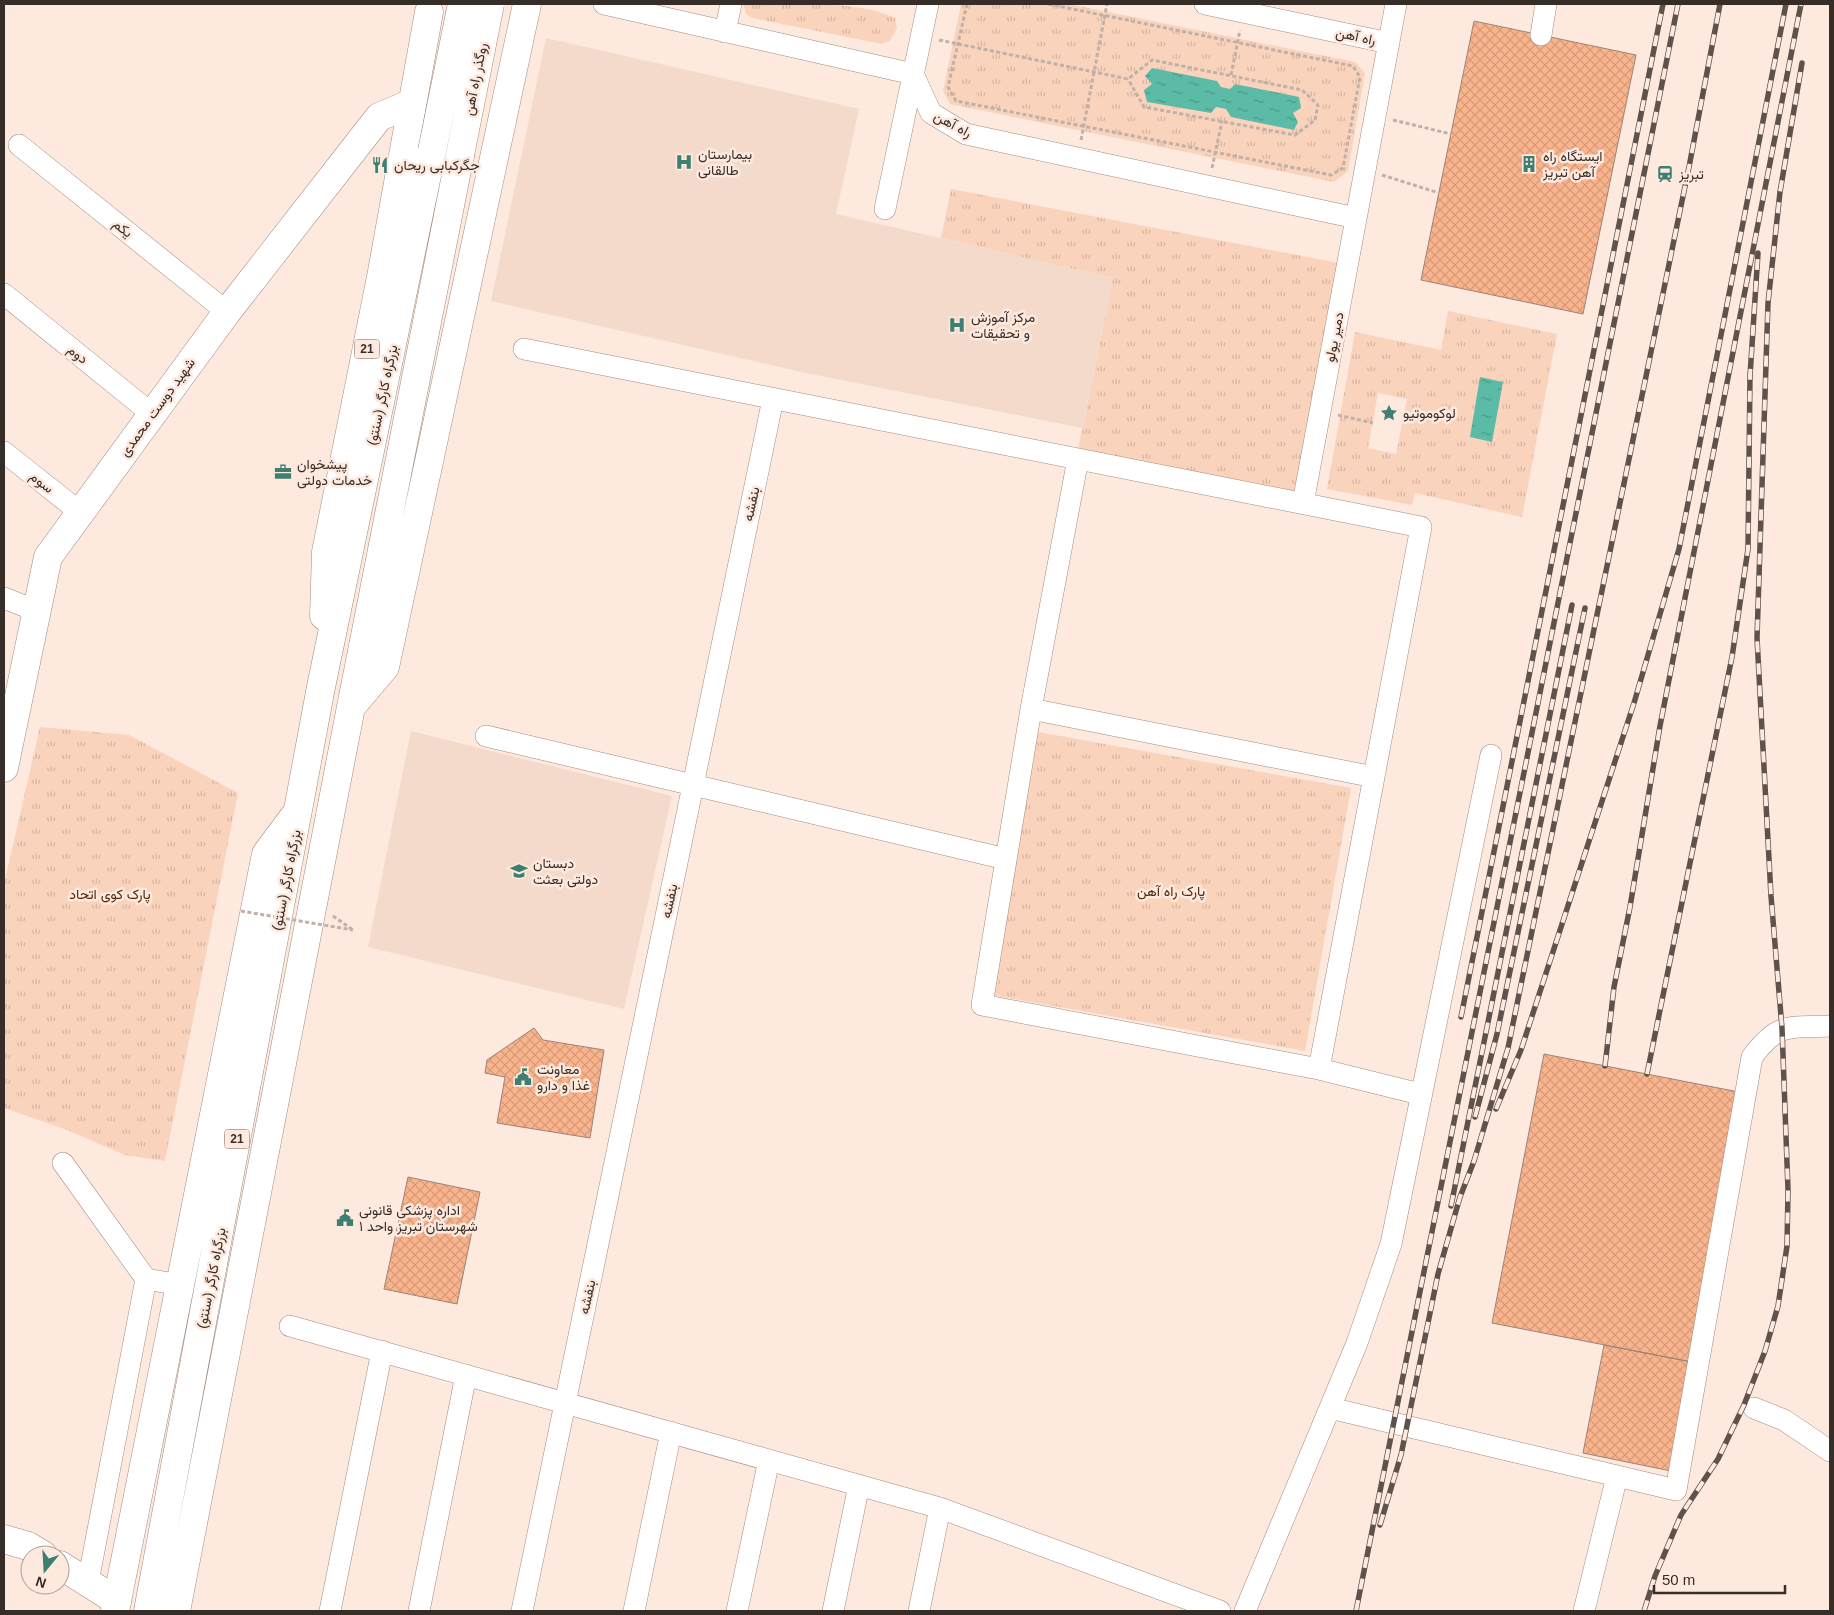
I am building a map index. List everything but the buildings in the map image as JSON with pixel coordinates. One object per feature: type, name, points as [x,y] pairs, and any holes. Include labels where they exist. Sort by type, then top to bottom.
[{"type":"main road","name":"روگذر راه آهن","points":[[432,151],[462,4]]},
{"type":"main road","name":"روگذر راه آهن","points":[[351,707],[490,4]]},
{"type":"main road","name":"21","points":[[321,687],[326,552],[381,277],[412,103],[423,8],[454,22],[480,23],[505,16],[526,4]]},
{"type":"main road","points":[[351,707],[385,667],[498,145],[526,4]]},
{"type":"main road","name":"شهید دوست محمدی","points":[[4,768],[48,557],[227,312],[379,117],[428,98],[456,101],[479,109],[490,119],[495,129],[498,145]]},
{"type":"main road","name":"بزرگراه کارگر (سنتو)","points":[[148,1611],[321,687],[432,151]]},
{"type":"main road","name":"21","points":[[176,1611],[351,707]]},
{"type":"main road","points":[[70,1571],[88,1582],[116,1606],[266,854],[299,810]]},
{"type":"main road","points":[[4,1539],[25,1545]]},
{"type":"street","points":[[604,4],[913,74]]},
{"type":"street","points":[[725,32],[731,4]]},
{"type":"street","points":[[885,209],[928,4]]},
{"type":"street","name":"راه آهن","points":[[1205,4],[1389,43]]},
{"type":"street","name":"دمیر یولو","points":[[1303,503],[1396,4]]},
{"type":"street","points":[[1541,35],[1546,4]]},
{"type":"street","name":"راه آهن","points":[[913,74],[930,113],[966,134],[1356,218]]},
{"type":"street","name":"یکم","points":[[19,145],[227,312]]},
{"type":"street","name":"دوم","points":[[4,294],[152,414]]},
{"type":"street","points":[[524,349],[1420,527],[1320,1069]]},
{"type":"street","name":"بنفشه","points":[[522,1611],[773,398]]},
{"type":"street","name":"سوم","points":[[4,452],[80,513]]},
{"type":"street","points":[[1078,459],[1031,709],[982,1005],[1320,1069],[1420,1094]]},
{"type":"street","points":[[4,598],[37,611]]},
{"type":"street","points":[[1031,709],[1374,778]]},
{"type":"street","points":[[486,736],[1006,859]]},
{"type":"street","points":[[1246,1611],[1357,1343],[1391,1244],[1420,1094],[1491,755]]},
{"type":"street","points":[[1330,1408],[1676,1490],[1752,1057],[1766,1038],[1782,1028],[1830,1026]]},
{"type":"street","points":[[63,1163],[146,1279],[180,1285]]},
{"type":"street","points":[[88,1582],[146,1279]]},
{"type":"street","points":[[290,1326],[940,1508],[1220,1611]]},
{"type":"street","points":[[330,1611],[382,1351]]},
{"type":"street","points":[[420,1611],[466,1375]]},
{"type":"street","points":[[1754,1408],[1784,1420],[1830,1451]]},
{"type":"street","points":[[634,1611],[671,1432]]},
{"type":"street","points":[[737,1611],[769,1460]]},
{"type":"street","points":[[1584,1611],[1617,1476]]},
{"type":"street","points":[[833,1611],[859,1485]]},
{"type":"street","points":[[919,1611],[940,1508]]},
{"type":"path","points":[[966,4],[948,87],[956,101],[1331,175],[1343,168],[1360,77],[1353,66],[1048,4]]},
{"type":"path","points":[[1078,158],[1107,4]]},
{"type":"path","points":[[1232,75],[1244,12]]},
{"type":"path","points":[[922,37],[1128,79],[1144,107],[1295,135],[1316,120],[1318,104],[1302,90],[1152,60],[1128,79]]},
{"type":"path","points":[[1375,116],[1451,134]]},
{"type":"path","points":[[1208,186],[1222,121]]},
{"type":"path","points":[[1365,170],[1439,193]]},
{"type":"path","points":[[1320,411],[1372,423]]},
{"type":"path","points":[[241,911],[353,930]]},
{"type":"shaded area","name":"بیمارستان طالقانی","points":[[546,38],[859,109],[836,214],[1113,278],[1082,428],[801,372],[491,301]]},
{"type":"shaded area","name":"دبستان دولتی بعثت","points":[[411,731],[672,796],[624,1009],[368,947]]},
{"type":"green space","points":[[743,4],[821,4],[861,8],[895,18],[897,28],[890,41],[882,44],[752,18],[746,14]]},
{"type":"green space","points":[[961,4],[1069,4],[1355,62],[1365,73],[1348,171],[1334,182],[950,104],[943,91]]},
{"type":"green space","points":[[951,189],[1339,263],[1298,497],[1077,454],[1113,278],[941,238]]},
{"type":"green space","points":[[1448,311],[1557,334],[1522,517],[1415,493],[1412,505],[1327,489],[1355,332],[1441,350]],"holes":[[[1378,393],[1407,399],[1396,454],[1368,448]]]},
{"type":"green space","name":"پارک کوی اتحاد","points":[[40,727],[129,735],[238,793],[165,1161],[125,1155],[67,1130],[4,1108],[4,884]]},
{"type":"green space","name":"پارک راه آهن","points":[[1038,732],[1351,788],[1305,1051],[992,995]]},
{"type":"water","points":[[1152,68],[1217,81],[1221,87],[1230,89],[1235,84],[1299,97],[1301,108],[1293,113],[1298,122],[1294,130],[1231,117],[1226,109],[1216,107],[1211,113],[1147,102],[1144,90],[1152,84],[1145,76]]},
{"type":"water","points":[[1480,377],[1503,382],[1492,442],[1470,437]]},
{"type":"railway","points":[[1461,1017],[1663,4]]},
{"type":"railway","points":[[1356,1611],[1678,4]]},
{"type":"railway","points":[[1380,1525],[1401,1455],[1438,1274],[1460,1197],[1474,1161],[1508,1048],[1689,167],[1720,4]]},
{"type":"railway","points":[[1496,1109],[1521,1050],[1634,703],[1679,549],[1786,4]]},
{"type":"railway","points":[[1605,1066],[1614,987],[1630,907],[1660,726],[1801,4]]},
{"type":"railway","points":[[1644,1611],[1655,1576],[1681,1515],[1718,1459],[1744,1405],[1765,1351],[1778,1306],[1787,1246],[1788,1190],[1782,1028],[1771,896],[1757,638],[1768,303],[1780,192],[1802,63]]},
{"type":"railway","points":[[1647,1074],[1732,657],[1748,549],[1750,376],[1758,253]]},
{"type":"railway","points":[[1451,1206],[1572,605]]},
{"type":"railway","points":[[1475,1117],[1497,1034],[1585,608]]},
{"type":"place","name":"بیمارستان طالقانی","points":[[684,162]]},
{"type":"place","name":"ایستگاه راه آهن تبریز","points":[[1529,164]]},
{"type":"place","name":"جگرکبابی ریحان","points":[[380,165]]},
{"type":"place","name":"تبریز","points":[[1665,174]]},
{"type":"place","name":"مرکز آموزش و تحقیقات","points":[[957,325]]},
{"type":"place","name":"لوکوموتیو","points":[[1389,413]]},
{"type":"place","name":"پیشخوان خدمات دولتی","points":[[283,472]]},
{"type":"place","name":"دبستان دولتی بعثت","points":[[519,871]]},
{"type":"place","name":"معاونت غذا و دارو","points":[[523,1077]]},
{"type":"place","name":"اداره پزشکی قانونی شهرستان تبریز واحد ۱","points":[[345,1218]]}]
